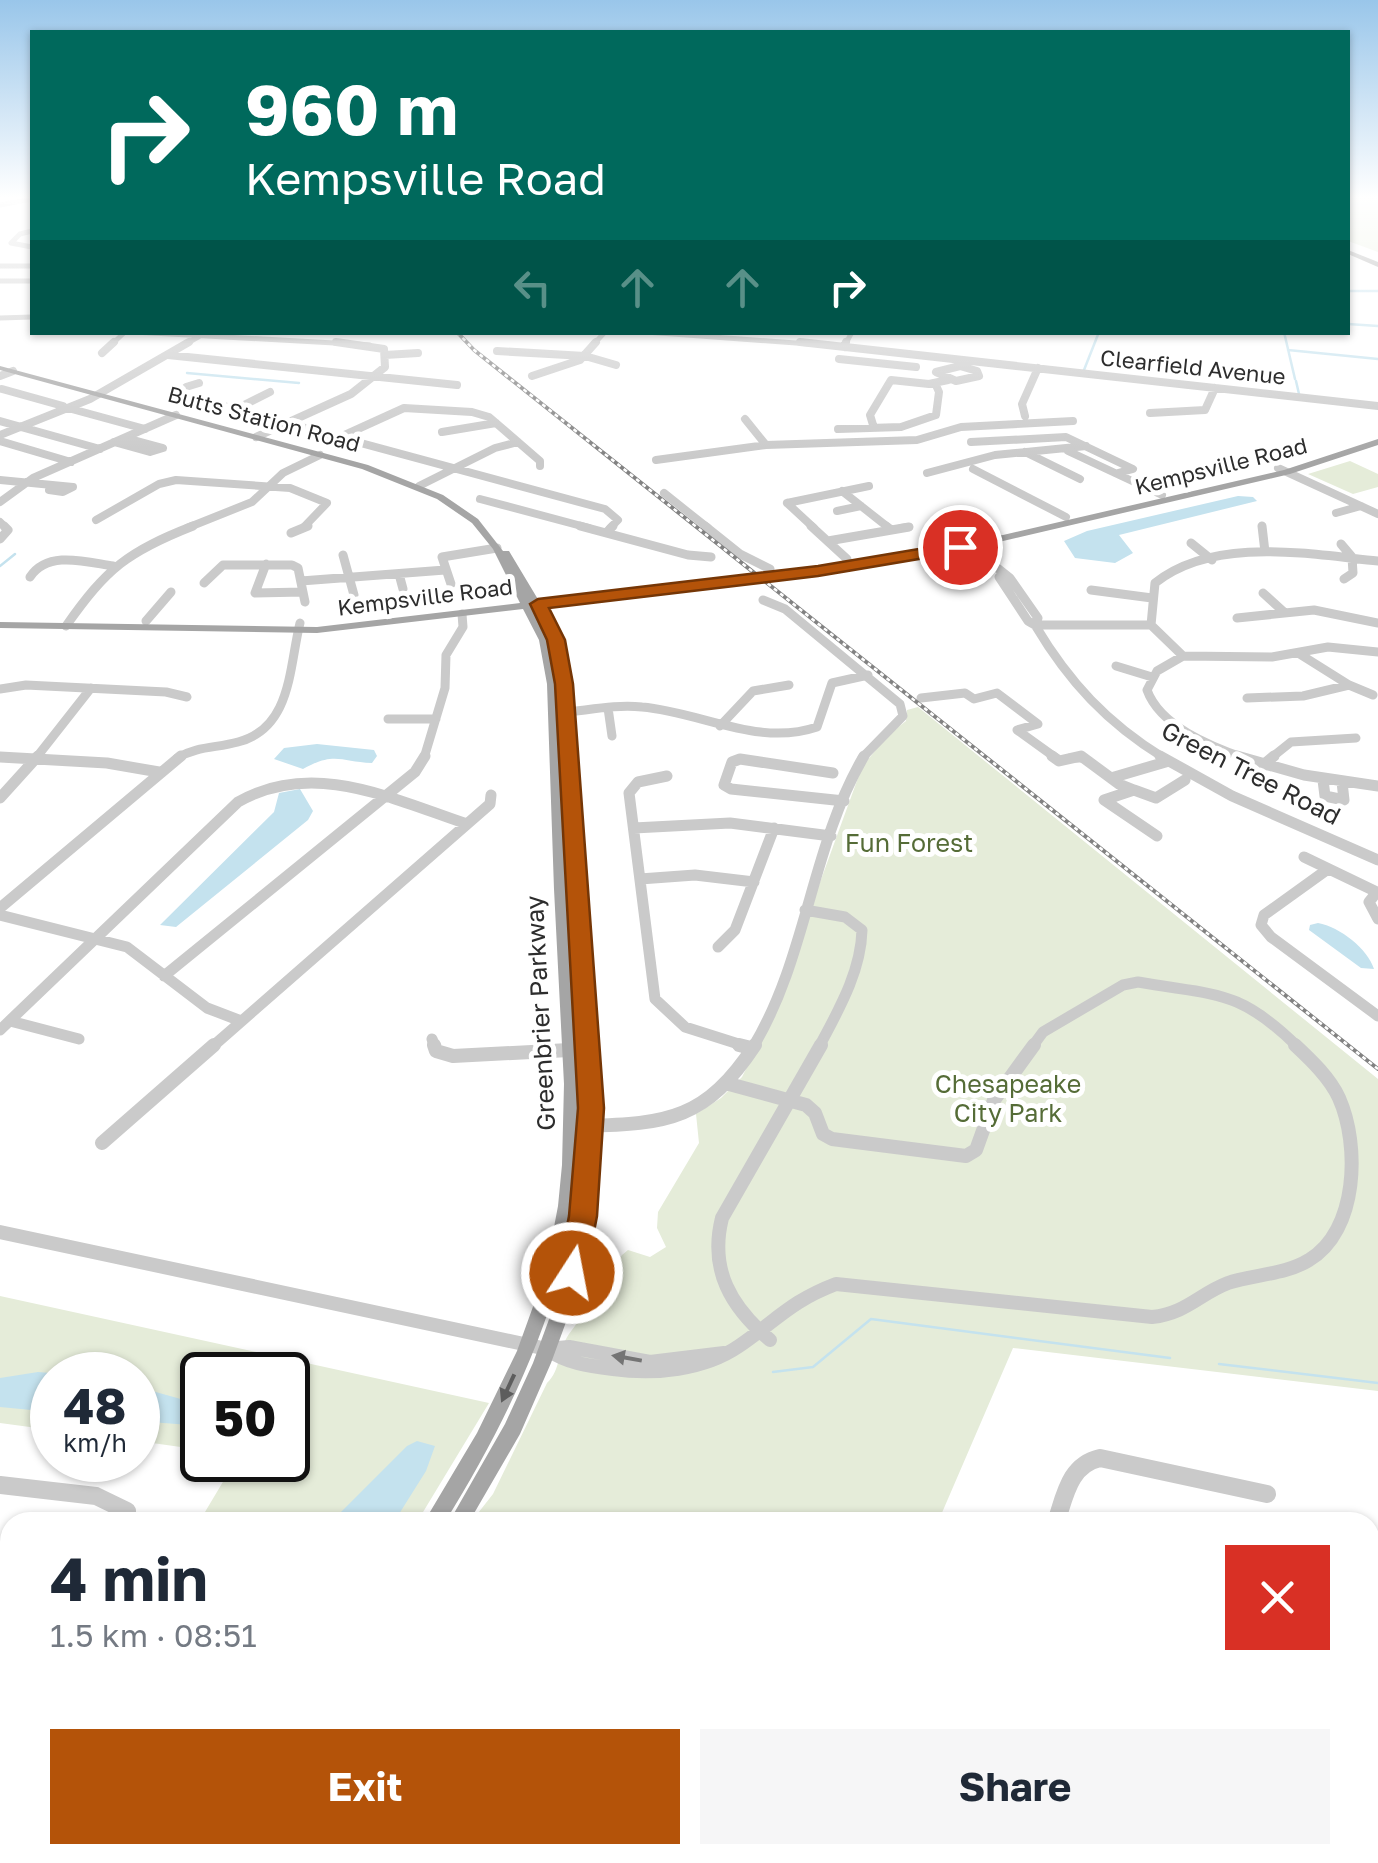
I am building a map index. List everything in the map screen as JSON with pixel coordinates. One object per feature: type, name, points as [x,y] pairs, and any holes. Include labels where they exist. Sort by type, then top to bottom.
[{"type":"main road","name":"Butts Station Road","points":[[0,368],[320,454],[418,486],[466,514],[497,548],[530,602]]},
{"type":"main road","name":"Kempsville Road","points":[[0,622],[146,621],[299,627],[818,571],[961,543],[1282,470],[1378,439]]},
{"type":"main road","name":"Kempsville Road","points":[[69,622],[299,627],[462,614],[961,543],[1158,493],[1282,470]]},
{"type":"main road","name":"Greenbrier Parkway","points":[[440,1512],[498,1411],[527,1344],[557,1253],[582,1126],[569,1050],[560,657],[530,602]]},
{"type":"main road","name":"Greenbrier Parkway","points":[[465,1512],[512,1428],[548,1348],[579,1244],[582,1126],[559,713]]},
{"type":"street","points":[[0,318],[30,317]]},
{"type":"street","points":[[102,352],[122,335]]},
{"type":"street","points":[[184,335],[382,348],[385,366],[351,394],[256,437]]},
{"type":"street","points":[[532,376],[585,356],[602,335]]},
{"type":"street","name":"Clearfield Avenue","points":[[688,335],[840,346],[968,364],[1038,368],[1378,406]]},
{"type":"street","points":[[840,346],[843,335]]},
{"type":"street","points":[[840,346],[849,335]]},
{"type":"street","points":[[0,436],[98,394],[200,336]]},
{"type":"street","points":[[497,351],[585,356],[616,366]]},
{"type":"street","points":[[385,354],[418,353]]},
{"type":"street","points":[[899,364],[906,354]]},
{"type":"street","points":[[168,356],[457,385]]},
{"type":"street","points":[[839,360],[916,366]]},
{"type":"street","points":[[874,428],[870,416],[891,380],[935,384],[979,376],[968,364],[937,370],[936,374],[948,380]]},
{"type":"street","points":[[1022,420],[1022,404],[1038,368]]},
{"type":"street","points":[[0,376],[12,372]]},
{"type":"street","points":[[199,383],[186,387],[183,395],[606,509],[618,524],[607,532]]},
{"type":"street","points":[[838,429],[903,426],[939,414],[936,403],[940,392],[935,384]]},
{"type":"street","points":[[1150,413],[1206,410],[1215,388]]},
{"type":"street","points":[[2,389],[66,407],[132,436]]},
{"type":"street","points":[[234,410],[270,392]]},
{"type":"street","points":[[0,402],[20,394]]},
{"type":"street","points":[[338,438],[408,408],[476,412],[496,422],[542,462],[540,466]]},
{"type":"street","points":[[0,502],[26,484],[179,416]]},
{"type":"street","points":[[745,419],[766,444]]},
{"type":"street","points":[[656,460],[766,444],[910,440],[961,426],[1022,420],[1074,421]]},
{"type":"street","points":[[0,421],[101,449]]},
{"type":"street","points":[[442,432],[496,422]]},
{"type":"street","points":[[903,426],[910,440]]},
{"type":"street","points":[[0,436],[72,462]]},
{"type":"street","points":[[996,454],[971,442],[1066,437],[1133,468],[1122,474]]},
{"type":"street","points":[[1014,440],[1024,451],[1080,479]]},
{"type":"street","points":[[418,486],[496,448],[518,442]]},
{"type":"street","points":[[926,473],[971,466],[996,454],[1086,446]]},
{"type":"street","points":[[1066,450],[1158,493]]},
{"type":"street","points":[[69,622],[113,566],[158,540],[243,506],[289,470],[320,454]]},
{"type":"street","points":[[704,455],[716,465]]},
{"type":"street","points":[[1067,472],[1100,464]]},
{"type":"street","points":[[971,466],[1066,516]]},
{"type":"street","points":[[1282,470],[1378,514]]},
{"type":"street","points":[[0,480],[50,487]]},
{"type":"street","points":[[96,520],[168,481],[300,490],[328,504],[307,526],[292,534]]},
{"type":"street","points":[[847,559],[786,502],[869,486]]},
{"type":"street","points":[[842,492],[891,530]]},
{"type":"street","points":[[664,493],[740,554],[770,569]]},
{"type":"street","points":[[480,499],[688,555],[711,557]]},
{"type":"street","points":[[837,511],[861,506]]},
{"type":"street","points":[[1336,513],[1360,506]]},
{"type":"street","points":[[0,522],[8,530],[0,538]]},
{"type":"street","points":[[1262,526],[1264,552]]},
{"type":"street","points":[[828,541],[909,527]]},
{"type":"street","name":"Green Tree Road","points":[[961,543],[1017,586],[1038,618],[1035,625],[1049,656],[1069,683],[1100,713],[1165,758],[1378,860]]},
{"type":"street","points":[[1192,543],[1212,560]]},
{"type":"street","points":[[1341,544],[1352,559],[1354,570],[1344,579]]},
{"type":"street","points":[[451,584],[442,559],[446,555],[497,548]]},
{"type":"street","points":[[1151,625],[1152,598],[1160,576],[1212,560],[1264,552],[1378,561]]},
{"type":"street","points":[[344,555],[354,595]]},
{"type":"street","points":[[30,577],[38,566],[51,561],[113,566]]},
{"type":"street","points":[[266,564],[255,593],[294,595],[350,577],[446,570]]},
{"type":"street","points":[[204,583],[224,565],[296,566],[303,591]]},
{"type":"street","points":[[399,574],[403,590]]},
{"type":"street","points":[[1091,590],[1152,598]]},
{"type":"street","points":[[146,621],[171,592]]},
{"type":"street","points":[[1263,593],[1284,612]]},
{"type":"street","points":[[582,1126],[635,1124],[672,1117],[705,1104],[730,1084],[771,1006],[861,760],[903,716],[897,699],[868,675],[785,609],[762,600]]},
{"type":"street","points":[[1237,618],[1314,610],[1378,622]]},
{"type":"street","points":[[164,976],[420,767],[445,688],[446,655],[463,628],[462,614]]},
{"type":"street","points":[[1035,625],[1151,625],[1183,656]]},
{"type":"street","points":[[0,912],[186,752],[239,742],[264,731],[293,676],[291,650],[299,627]]},
{"type":"street","points":[[1378,652],[1328,647],[1258,657],[1183,656],[1164,665],[1152,677],[1148,690],[1159,712],[1208,743],[1261,767],[1378,786]]},
{"type":"street","points":[[1298,653],[1349,685],[1374,695]]},
{"type":"street","points":[[1116,666],[1152,677]]},
{"type":"street","points":[[559,713],[608,708],[662,710],[720,726],[809,732],[821,719],[832,683],[868,675]]},
{"type":"street","points":[[720,726],[752,692],[790,684]]},
{"type":"street","points":[[0,689],[26,685],[171,692],[187,697]]},
{"type":"street","points":[[1247,698],[1303,696],[1349,685]]},
{"type":"street","points":[[0,798],[91,688]]},
{"type":"street","points":[[921,698],[965,693],[974,699],[997,692],[1038,724],[1017,730],[1059,762],[1082,756],[1134,790],[1156,798],[1185,780]]},
{"type":"street","points":[[608,708],[612,736]]},
{"type":"street","points":[[388,718],[436,719]]},
{"type":"street","points":[[1261,767],[1291,742],[1356,738]]},
{"type":"street","points":[[0,756],[159,772]]},
{"type":"street","points":[[1108,775],[1165,758]]},
{"type":"street","points":[[833,773],[735,760],[724,785],[731,789],[844,801]]},
{"type":"street","points":[[770,792],[778,765]]},
{"type":"street","points":[[668,776],[632,787],[640,879],[658,1004],[674,1020],[695,1032],[751,1048]]},
{"type":"street","points":[[5,1025],[252,791],[286,780],[310,778],[467,824]]},
{"type":"street","points":[[1323,780],[1325,796],[1331,800],[1344,800],[1342,782]]},
{"type":"street","points":[[1134,790],[1104,800],[1157,836]]},
{"type":"street","points":[[102,1143],[490,804],[491,795]]},
{"type":"street","points":[[634,828],[722,823],[831,836]]},
{"type":"street","points":[[718,948],[735,930],[774,828]]},
{"type":"street","points":[[1304,857],[1377,892]]},
{"type":"street","points":[[1328,869],[1264,915],[1261,925],[1271,937],[1377,1014]]},
{"type":"street","points":[[640,879],[695,875],[754,882]]},
{"type":"street","points":[[1378,884],[1377,892],[1368,902],[1378,919]]},
{"type":"street","points":[[765,1336],[728,1294],[718,1272],[714,1247],[722,1218],[847,990],[863,935],[860,927],[847,919],[805,910]]},
{"type":"street","points":[[0,912],[127,947],[206,1008],[241,1022]]},
{"type":"street","points":[[0,1232],[527,1344],[569,1346],[650,1362],[724,1353],[765,1336],[801,1297],[836,1284],[1135,1318],[1167,1316],[1188,1309],[1222,1284],[1305,1263],[1333,1238],[1343,1221],[1348,1200],[1343,1110],[1321,1072],[1248,1004],[1138,982],[1122,985],[1043,1032],[994,1100],[972,1154],[942,1155],[826,1137],[811,1108],[730,1084]]},
{"type":"street","points":[[5,1025],[79,1039]]},
{"type":"street","points":[[432,1038],[436,1050],[453,1056],[569,1050]]},
{"type":"street","points":[[1060,1512],[1077,1465],[1086,1459],[1100,1458],[1268,1494]]},
{"type":"street","points":[[0,1486],[104,1498],[127,1511]]},
{"type":"green space","points":[[1350,461],[1378,474],[1378,487],[1353,494],[1308,474]]},
{"type":"green space","name":"Chesapeake City Park","points":[[918,707],[1378,1079],[1378,1391],[1013,1348],[942,1512],[479,1512],[493,1494],[555,1372],[565,1340],[622,1255],[628,1250],[650,1257],[666,1247],[657,1228],[658,1212],[699,1143],[696,1114],[721,1098],[742,1077],[768,1025],[862,767],[887,736],[906,721],[907,710]]},
{"type":"green space","points":[[0,1296],[256,1352],[180,1352],[180,1447],[160,1444],[160,1352],[30,1352],[30,1427],[0,1423]]},
{"type":"green space","points":[[310,1364],[489,1403],[423,1512],[205,1512],[223,1482],[310,1482]]},
{"type":"water","points":[[1238,496],[1257,501],[1119,535],[1133,553],[1115,563],[1075,558],[1064,541],[1087,531]]},
{"type":"water","points":[[317,744],[374,750],[377,756],[372,763],[331,759],[303,769],[274,759],[284,748]]},
{"type":"water","points":[[300,789],[313,811],[308,820],[176,927],[160,925],[274,812],[279,793]]},
{"type":"water","points":[[1318,923],[1352,940],[1374,969],[1361,968],[1309,930],[1310,925]]},
{"type":"water","points":[[30,1373],[30,1410],[0,1407],[0,1378]]},
{"type":"water","points":[[160,1393],[180,1399],[180,1424],[160,1423]]},
{"type":"water","points":[[417,1441],[435,1446],[426,1471],[400,1512],[341,1512],[407,1446]]},
{"type":"waterway","points":[[1350,291],[1378,291]]},
{"type":"waterway","points":[[1350,324],[1378,326]]},
{"type":"waterway","points":[[1084,370],[1098,335]]},
{"type":"waterway","points":[[1285,335],[1288,350]]},
{"type":"waterway","points":[[1288,350],[1378,359]]},
{"type":"waterway","points":[[1288,350],[1295,379]]},
{"type":"waterway","points":[[187,373],[299,383]]},
{"type":"waterway","points":[[1296,381],[1299,394]]},
{"type":"waterway","points":[[0,566],[15,554]]},
{"type":"waterway","points":[[773,1372],[813,1367],[871,1319],[1170,1358]]},
{"type":"waterway","points":[[1219,1364],[1378,1383]]},
{"type":"railway","points":[[460,335],[1378,1069]]},
{"type":"route","points":[[572,1273],[583,1216],[591,1108],[564,684],[556,640],[538,604],[818,571],[960,547]]},
{"type":"park label","name":"Fun Forest","points":[[909,843]]}]
